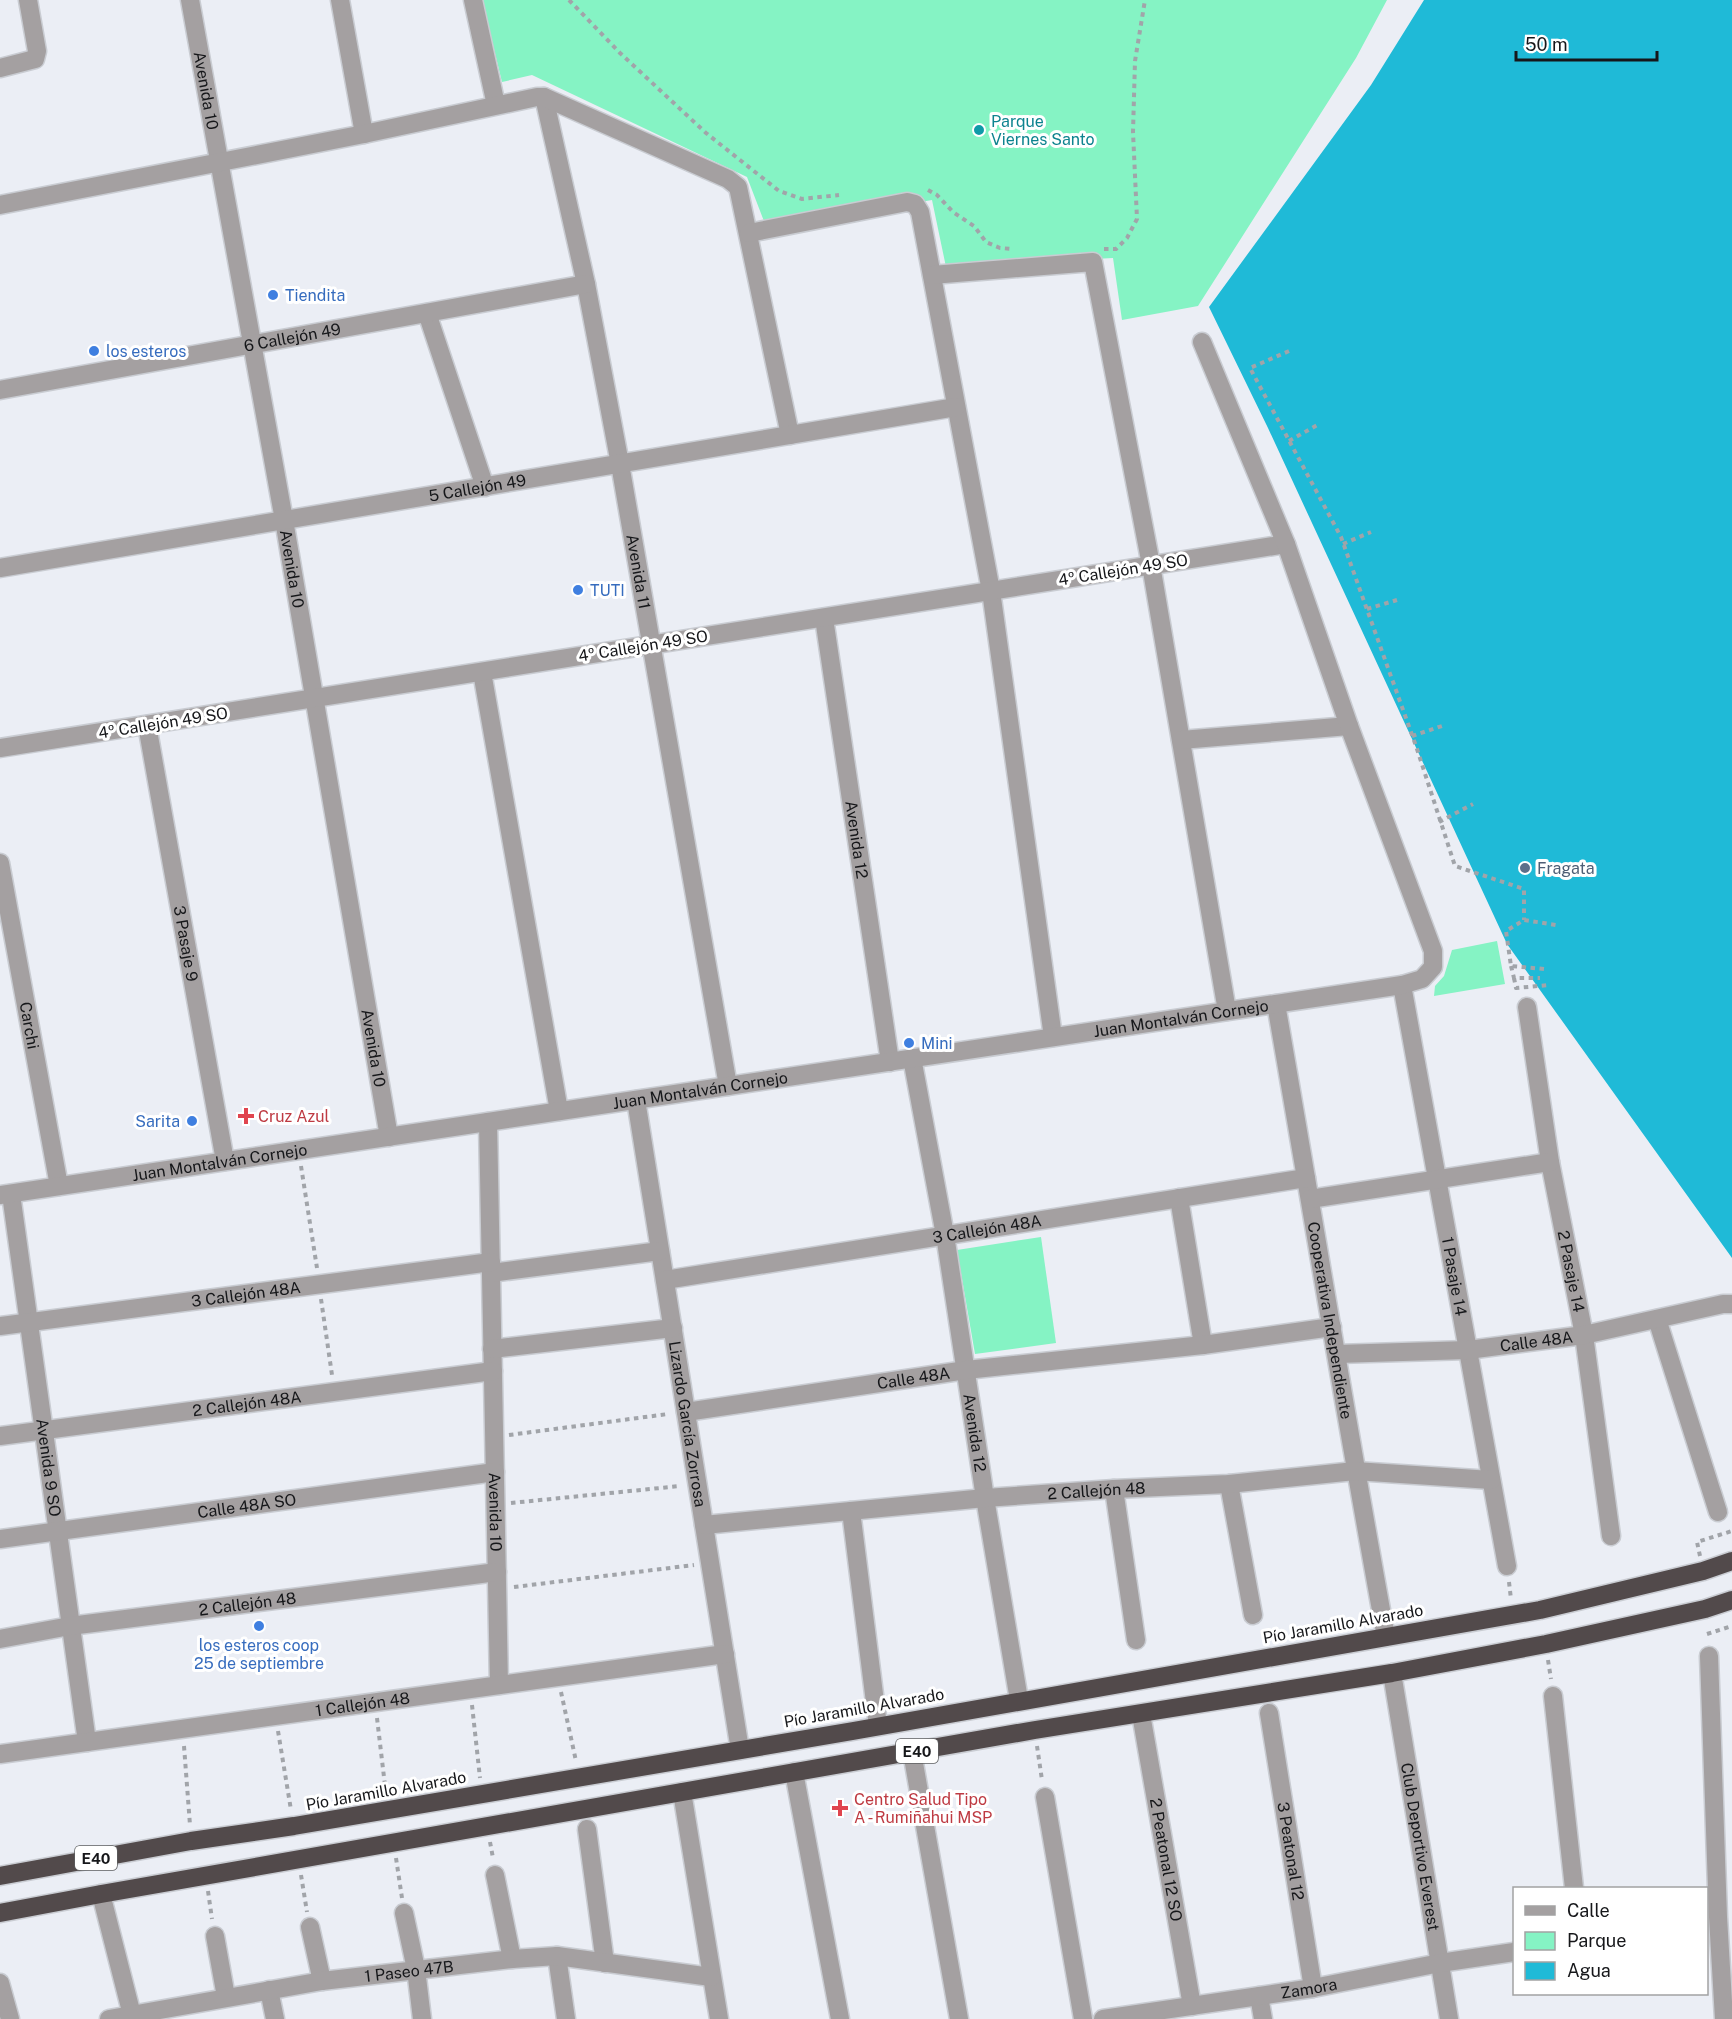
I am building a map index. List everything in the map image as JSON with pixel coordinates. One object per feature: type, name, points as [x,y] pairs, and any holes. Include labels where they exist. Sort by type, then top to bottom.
[{"type":"highway","name":"Pío Jaramillo Alvarado","points":[[0,1876],[191,1841],[580,1778],[1514,1614],[1703,1571],[1732,1561]]},
{"type":"highway","name":"E40","points":[[0,1913],[794,1772],[1392,1673],[1546,1644],[1705,1610],[1732,1600]]},
{"type":"street","points":[[0,68],[35,59],[37,51],[27,0]]},
{"type":"street","name":"Avenida 10","points":[[190,0],[284,520],[389,1137]]},
{"type":"street","points":[[340,0],[364,134]]},
{"type":"street","points":[[472,0],[496,105]]},
{"type":"street","points":[[0,204],[544,97],[728,179],[738,187],[790,435]]},
{"type":"street","name":"Avenida 11","points":[[544,97],[586,284],[621,464],[728,1086]]},
{"type":"street","points":[[749,233],[907,202],[915,204],[920,212],[991,591],[1053,1037]]},
{"type":"street","points":[[932,275],[1093,262],[1152,565],[1227,1011]]},
{"type":"street","name":"6 Callejón 49","points":[[0,390],[586,284]]},
{"type":"street","points":[[427,313],[485,486]]},
{"type":"street","name":"Juan Montalván Cornejo","points":[[6,1194],[1402,985],[1422,979],[1433,967],[1433,951],[1349,726],[1286,544],[1202,342]]},
{"type":"street","name":"5 Callejón 49","points":[[0,568],[956,407]]},
{"type":"street","name":"4º Callejón 49 SO","points":[[0,748],[1286,544]]},
{"type":"street","name":"Avenida 12","points":[[824,618],[890,1062]]},
{"type":"street","points":[[482,672],[559,1111]]},
{"type":"street","name":"3 Pasaje 9","points":[[147,725],[225,1161]]},
{"type":"street","points":[[1181,740],[1349,726]]},
{"type":"street","name":"Carchi","points":[[0,863],[7,940],[59,1186]]},
{"type":"street","name":"1 Pasaje 14","points":[[1402,985],[1507,1566]]},
{"type":"street","name":"Cooperativa Independiente","points":[[1276,1004],[1355,1471],[1386,1637]]},
{"type":"street","name":"2 Pasaje 14","points":[[1527,1007],[1550,1162],[1584,1335],[1611,1536]]},
{"type":"street","name":"Avenida 12","points":[[912,1058],[945,1235],[985,1498],[1019,1700]]},
{"type":"street","name":"Lizardo García Zorrosa","points":[[636,1100],[740,1750]]},
{"type":"street","name":"Avenida 10","points":[[488,1122],[499,1685]]},
{"type":"street","points":[[1310,1199],[1550,1162]]},
{"type":"street","name":"3 Callejón 48A","points":[[665,1280],[1306,1178]]},
{"type":"street","name":"Avenida 9 SO","points":[[6,1194],[28,1323],[87,1742]]},
{"type":"street","points":[[1179,1198],[1203,1345]]},
{"type":"street","name":"3 Callejón 48A","points":[[0,1326],[491,1267],[660,1251]]},
{"type":"street","name":"Calle 48A","points":[[1337,1354],[1467,1350],[1584,1335],[1723,1304],[1732,1304]]},
{"type":"street","points":[[1657,1319],[1718,1512]]},
{"type":"street","name":"Calle 48A","points":[[686,1412],[966,1370],[1203,1345],[1332,1327]]},
{"type":"street","points":[[492,1349],[673,1328]]},
{"type":"street","name":"2 Callejón 48A","points":[[0,1436],[493,1371]]},
{"type":"street","name":"2 Callejón 48","points":[[704,1525],[985,1498],[1114,1488],[1229,1484],[1355,1471],[1491,1479]]},
{"type":"street","name":"Calle 48A SO","points":[[0,1539],[495,1472]]},
{"type":"street","points":[[1229,1484],[1253,1615]]},
{"type":"street","points":[[1114,1488],[1136,1640]]},
{"type":"street","points":[[851,1511],[878,1726]]},
{"type":"street","name":"2 Callejón 48","points":[[0,1639],[70,1626],[497,1580]]},
{"type":"street","name":"1 Callejón 48","points":[[0,1754],[724,1654]]},
{"type":"street","points":[[1709,1656],[1724,2019]]},
{"type":"street","name":"Club Deportivo Everest","points":[[1392,1673],[1449,2019]]},
{"type":"street","points":[[1553,1696],[1574,1887]]},
{"type":"street","name":"3 Peatonal 12","points":[[1269,1713],[1312,1988]]},
{"type":"street","name":"2 Peatonal 12 SO","points":[[1141,1714],[1192,2006]]},
{"type":"street","points":[[912,1752],[959,2019]]},
{"type":"street","points":[[794,1772],[840,2019]]},
{"type":"street","points":[[682,1792],[719,2019]]},
{"type":"street","points":[[1045,1797],[1083,2019]]},
{"type":"street","points":[[587,1829],[605,1963]]},
{"type":"street","points":[[495,1875],[512,1959]]},
{"type":"street","points":[[101,1894],[133,2016]]},
{"type":"street","points":[[404,1912],[416,1969],[422,2019]]},
{"type":"street","points":[[310,1927],[322,1981]]},
{"type":"street","points":[[215,1936],[226,1997]]},
{"type":"street","name":"Zamora","points":[[1102,2019],[1312,1988],[1440,1963],[1513,1952]]},
{"type":"street","points":[[557,1956],[566,2019]]},
{"type":"street","name":"1 Paseo 47B","points":[[109,2019],[322,1981],[512,1959],[557,1956],[711,1977]]},
{"type":"street","points":[[0,1983],[10,2019]]},
{"type":"street","points":[[269,1990],[275,2019]]},
{"type":"street","points":[[1259,1996],[1263,2019]]},
{"type":"path","points":[[569,0],[706,133],[779,191],[802,200],[843,195]]},
{"type":"path","points":[[1095,250],[1116,249],[1127,238],[1137,219],[1133,132],[1135,61],[1145,0]]},
{"type":"path","points":[[927,190],[937,195],[953,212],[974,226],[986,242],[1000,248],[1022,249]]},
{"type":"path","points":[[1289,351],[1250,368],[1343,544],[1412,736],[1455,866],[1524,889],[1524,920]]},
{"type":"path","points":[[1289,441],[1320,423]]},
{"type":"path","points":[[1343,544],[1371,532]]},
{"type":"path","points":[[1367,609],[1396,600]]},
{"type":"path","points":[[1412,736],[1442,726]]},
{"type":"path","points":[[1439,822],[1473,804]]},
{"type":"path","points":[[1549,985],[1516,987],[1506,931],[1524,920],[1556,925]]},
{"type":"path","points":[[1511,966],[1544,969]]},
{"type":"path","points":[[1514,978],[1540,978]]},
{"type":"path","points":[[494,1437],[686,1412]]},
{"type":"path","points":[[495,1504],[698,1484]]},
{"type":"path","points":[[1703,1571],[1697,1542],[1732,1531]]},
{"type":"path","points":[[497,1580],[710,1563]]},
{"type":"path","points":[[1507,1566],[1514,1614]]},
{"type":"path","points":[[1705,1610],[1709,1656]]},
{"type":"path","points":[[1707,1634],[1732,1626]]},
{"type":"path","points":[[1546,1644],[1553,1696]]},
{"type":"path","points":[[558,1677],[580,1778]]},
{"type":"path","points":[[470,1689],[481,1794]]},
{"type":"path","points":[[375,1702],[388,1810]]},
{"type":"path","points":[[275,1716],[294,1826]]},
{"type":"path","points":[[182,1728],[191,1841]]},
{"type":"path","points":[[1035,1731],[1045,1797]]},
{"type":"path","points":[[488,1826],[495,1875]]},
{"type":"path","points":[[394,1842],[404,1912]]},
{"type":"path","points":[[298,1859],[310,1927]]},
{"type":"path","points":[[205,1876],[215,1936]]},
{"type":"green space","name":"Parque Viernes Santo","points":[[482,0],[1387,0],[1356,58],[1198,306],[1122,320],[1113,258],[946,267],[932,200],[767,229],[747,177],[532,75],[502,82]]},
{"type":"green space","points":[[1497,941],[1505,984],[1434,996],[1435,986],[1444,976],[1452,950]]},
{"type":"green space","points":[[1041,1237],[1056,1343],[975,1354],[957,1250]]},
{"type":"water","points":[[1424,0],[1732,0],[1732,1258],[1507,944],[1268,428],[1209,307],[1371,85]]},
{"type":"place","name":"Parque Viernes Santo","points":[[979,130]]},
{"type":"place","name":"Tiendita","points":[[273,295]]},
{"type":"place","name":"los esteros","points":[[94,351]]},
{"type":"place","name":"TUTI","points":[[578,590]]},
{"type":"place","name":"Fragata","points":[[1525,868]]},
{"type":"place","name":"Mini","points":[[909,1043]]},
{"type":"place","name":"Cruz Azul","points":[[246,1116]]},
{"type":"place","name":"Sarita","points":[[192,1121]]},
{"type":"place","name":"los esteros coop 25 de septiembre","points":[[259,1626]]},
{"type":"place","name":"Centro Salud Tipo A - Rumiñahui MSP","points":[[840,1808]]}]
